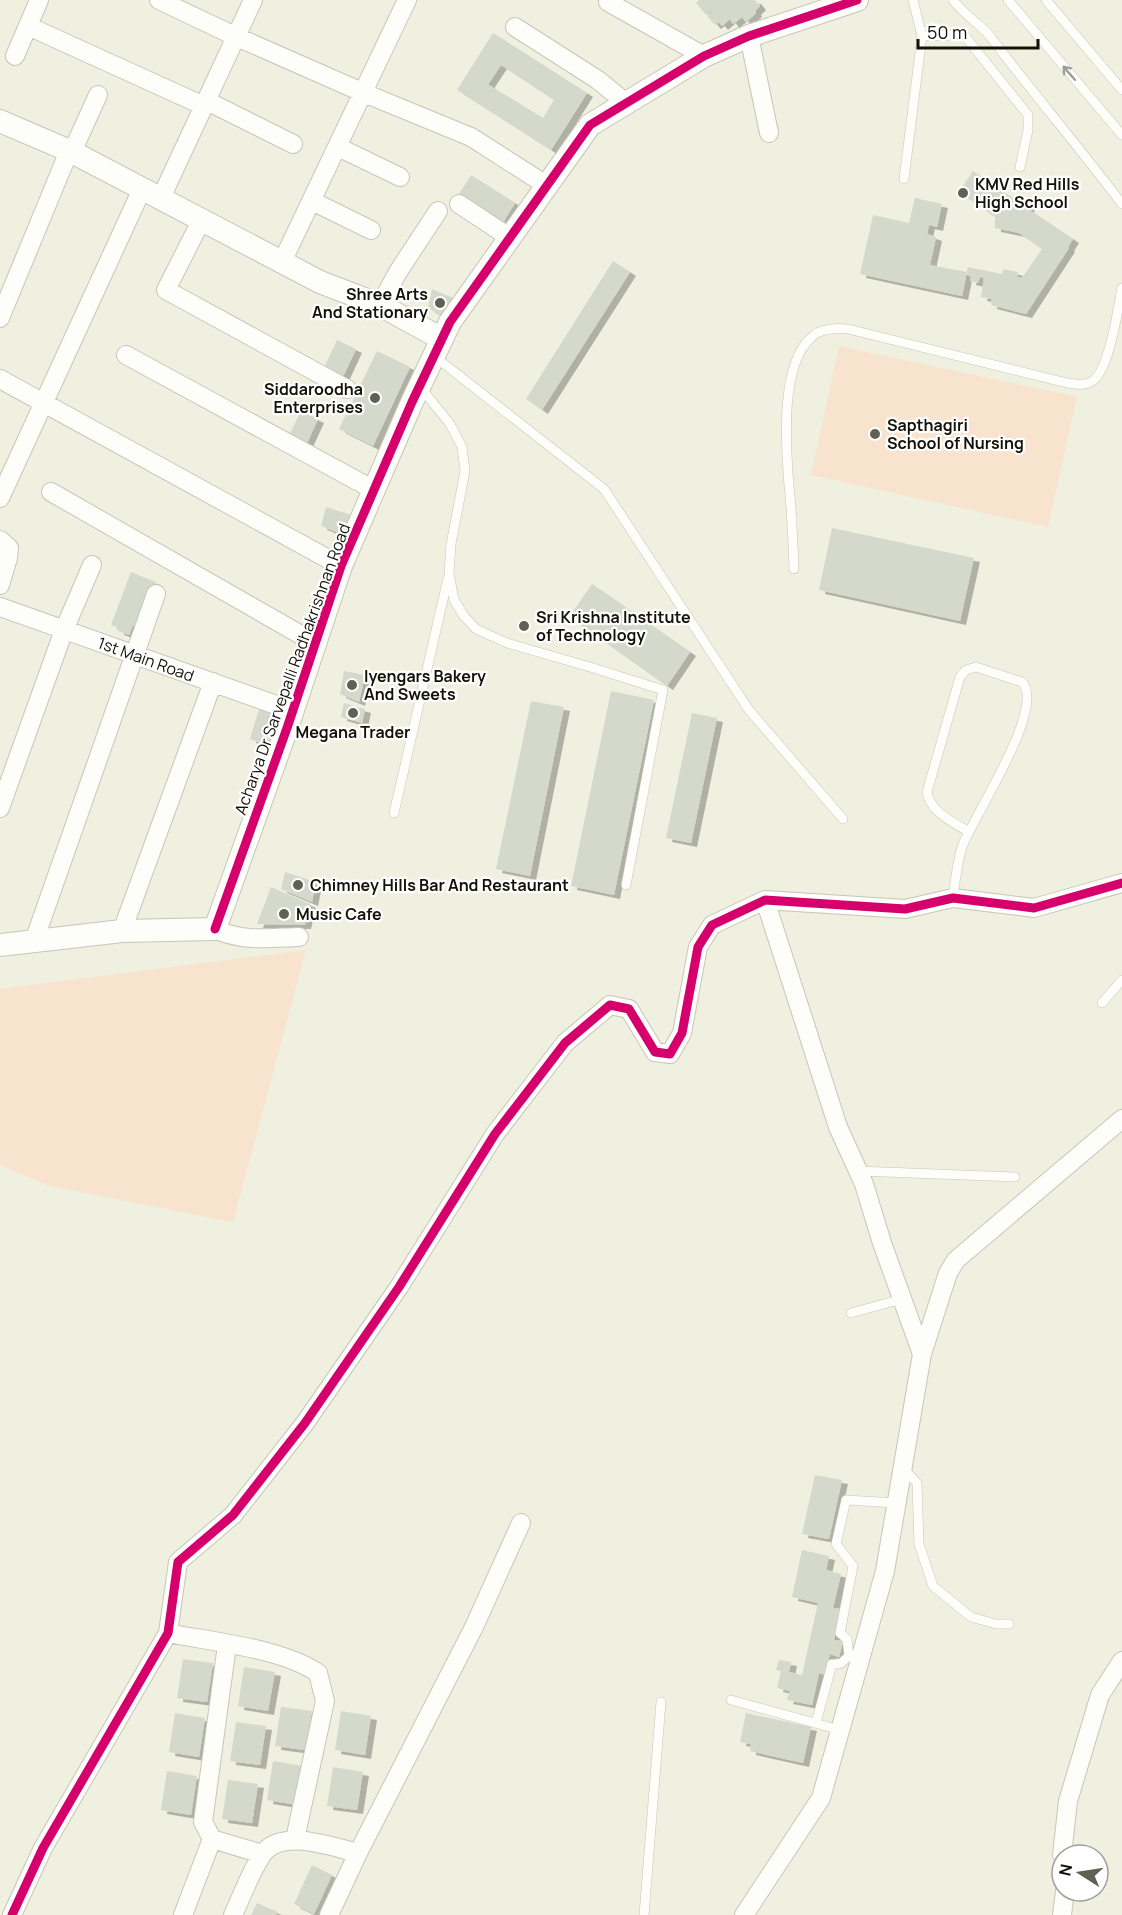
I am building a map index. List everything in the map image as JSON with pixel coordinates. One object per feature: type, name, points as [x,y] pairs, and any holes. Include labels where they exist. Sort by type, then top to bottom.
[{"type":"street","points":[[15,56],[39,0]]},
{"type":"street","points":[[159,0],[364,93],[471,137],[546,185]]},
{"type":"street","points":[[0,498],[44,403],[152,194],[205,104],[253,0]]},
{"type":"street","points":[[282,262],[407,0]]},
{"type":"street","name":"Acharya Dr Sarvepalli Radhakrishnan Road","points":[[216,930],[341,566],[450,322],[590,124],[704,56],[749,36],[857,0]]},
{"type":"street","points":[[608,2],[704,56]]},
{"type":"street","points":[[28,26],[293,144]]},
{"type":"street","points":[[515,27],[598,80],[626,103]]},
{"type":"street","points":[[749,36],[769,133]]},
{"type":"street","points":[[0,318],[70,152],[98,95]]},
{"type":"street","points":[[0,123],[70,152],[320,282],[380,305],[438,347]]},
{"type":"street","points":[[338,147],[400,177]]},
{"type":"street","points":[[312,201],[371,230]]},
{"type":"street","points":[[459,204],[509,237]]},
{"type":"street","points":[[380,305],[438,211]]},
{"type":"street","points":[[202,219],[166,290],[347,389]]},
{"type":"street","points":[[126,355],[374,490]]},
{"type":"street","points":[[0,379],[341,566]]},
{"type":"street","points":[[51,492],[315,643]]},
{"type":"street","points":[[0,540],[9,548],[0,585]]},
{"type":"street","points":[[0,808],[64,630],[92,565]]},
{"type":"street","points":[[34,941],[156,594]]},
{"type":"street","name":"1st Main Road","points":[[0,607],[293,711]]},
{"type":"street","points":[[122,931],[213,682]]},
{"type":"street","points":[[12,1915],[43,1848],[168,1633],[178,1562],[233,1515],[305,1423],[399,1287],[495,1134],[565,1043],[610,1005],[629,1009],[655,1052],[670,1054],[682,1033],[698,947],[712,925],[765,900],[906,909],[953,898],[1034,908],[1122,884]]},
{"type":"street","points":[[765,900],[838,1127],[858,1172],[922,1354]]},
{"type":"street","points":[[0,945],[122,931],[216,930],[242,939],[299,937]]},
{"type":"street","points":[[744,1915],[821,1798],[885,1571],[922,1354],[948,1273],[956,1260],[1122,1119]]},
{"type":"street","points":[[329,1915],[358,1853],[474,1627],[521,1523]]},
{"type":"street","points":[[168,1633],[280,1655],[304,1664],[318,1673],[325,1701],[295,1839]]},
{"type":"street","points":[[227,1645],[203,1822],[212,1839],[262,1854]]},
{"type":"street","points":[[1063,1843],[1068,1802],[1100,1695],[1122,1661]]},
{"type":"street","points":[[183,1915],[212,1839]]},
{"type":"street","points":[[233,1915],[262,1854],[275,1843],[295,1839],[358,1853]]},
{"type":"lane","points":[[904,178],[922,36],[913,0]]},
{"type":"lane","points":[[953,0],[964,14],[986,33],[1053,119],[1103,177],[1122,204]]},
{"type":"lane","points":[[1008,0],[1122,135]]},
{"type":"lane","points":[[1046,0],[1122,90]]},
{"type":"lane","points":[[922,36],[964,35],[1028,116],[1028,130],[1020,167]]},
{"type":"lane","points":[[794,568],[786,463],[786,418],[795,368],[807,341],[826,330],[848,329],[1067,383],[1084,385],[1094,381],[1102,369],[1112,338],[1122,288]]},
{"type":"lane","points":[[438,347],[604,489],[749,710],[843,819]]},
{"type":"lane","points":[[394,813],[449,573],[451,544],[465,471],[462,447],[450,424],[420,386]]},
{"type":"lane","points":[[449,573],[454,600],[476,629],[507,643],[663,690],[626,885]]},
{"type":"lane","points":[[953,898],[957,867],[969,832],[1010,756],[1023,721],[1029,696],[1027,687],[1022,682],[976,667],[966,670],[960,677],[927,792],[928,802],[934,808],[969,832]]},
{"type":"lane","points":[[1102,1003],[1122,980]]},
{"type":"lane","points":[[858,1172],[1015,1177]]},
{"type":"lane","points":[[850,1312],[902,1299]]},
{"type":"lane","points":[[902,1467],[917,1483],[919,1544],[933,1586],[971,1617],[1010,1624]]},
{"type":"lane","points":[[816,1723],[832,1664],[840,1664],[849,1656],[847,1639],[840,1633],[853,1566],[836,1544],[846,1500],[897,1503]]},
{"type":"lane","points":[[731,1700],[840,1730]]},
{"type":"lane","points":[[644,1915],[661,1702]]},
{"type":"shaded area","points":[[839,346],[1077,397],[1048,527],[811,475]]},
{"type":"shaded area","points":[[306,950],[233,1222],[49,1186],[0,1165],[0,989]]},
{"type":"building","points":[[699,0],[755,0],[760,6],[746,22],[742,17],[733,24],[730,19],[722,26],[719,22],[715,25],[707,16],[711,11],[706,15],[696,3]]},
{"type":"building","points":[[493,33],[587,93],[551,150],[457,90]],"holes":[[[501,65],[554,100],[543,118],[489,83]]]},
{"type":"building","points":[[973,171],[1014,199],[1030,203],[1028,209],[1073,239],[1026,314],[991,305],[992,299],[981,297],[984,278],[980,277],[978,283],[970,281],[971,276],[966,274],[968,267],[1002,274],[1003,269],[1018,272],[1017,277],[1022,278],[1042,249],[1019,233],[995,228],[995,217],[959,192]]},
{"type":"building","points":[[471,175],[515,203],[504,221],[459,194]]},
{"type":"building","points":[[915,198],[942,204],[937,227],[929,225],[927,234],[936,237],[930,265],[967,272],[962,296],[860,274],[873,215],[909,223]]},
{"type":"building","points":[[613,261],[630,272],[542,410],[526,399]]},
{"type":"building","name":"Shree Arts And Stationary","points":[[432,289],[453,298],[443,317],[428,308]]},
{"type":"building","points":[[337,340],[356,349],[342,379],[323,370]]},
{"type":"building","name":"Siddaroodha Enterprises","points":[[377,351],[410,367],[373,446],[339,429]]},
{"type":"building","points":[[301,411],[318,419],[307,443],[289,435]]},
{"type":"building","points":[[326,507],[351,515],[346,536],[321,526]]},
{"type":"building","points":[[832,528],[974,558],[960,621],[819,590]]},
{"type":"building","points":[[131,572],[156,582],[138,627],[133,625],[129,635],[118,631],[119,628],[111,625]]},
{"type":"building","points":[[592,584],[690,652],[667,686],[569,617]]},
{"type":"building","name":"Iyengars Bakery And Sweets","points":[[344,671],[365,675],[359,702],[340,694]]},
{"type":"building","points":[[611,691],[654,700],[614,895],[571,886]]},
{"type":"building","points":[[531,701],[564,707],[530,876],[496,869]]},
{"type":"building","name":"Megana Trader","points":[[344,703],[365,709],[362,723],[341,717]]},
{"type":"building","points":[[260,706],[281,713],[268,746],[250,739]]},
{"type":"building","points":[[692,713],[717,718],[691,843],[666,838]]},
{"type":"building","name":"Chimney Hills Bar And Restaurant","points":[[285,872],[316,882],[312,902],[281,889]]},
{"type":"building","name":"Music Cafe","points":[[271,887],[310,904],[305,925],[257,924]]},
{"type":"building","points":[[815,1475],[842,1480],[829,1539],[802,1534]]},
{"type":"building","points":[[802,1550],[829,1556],[826,1570],[841,1574],[833,1608],[841,1609],[834,1640],[843,1641],[839,1657],[830,1654],[825,1675],[819,1673],[812,1705],[787,1700],[790,1691],[777,1688],[781,1671],[776,1670],[779,1660],[791,1662],[789,1672],[802,1675],[818,1603],[792,1597]]},
{"type":"building","points":[[183,1659],[213,1663],[207,1702],[177,1698]]},
{"type":"building","points":[[244,1667],[275,1672],[268,1711],[238,1706]]},
{"type":"building","points":[[281,1707],[312,1711],[305,1750],[275,1746]]},
{"type":"building","points":[[341,1711],[371,1716],[365,1755],[335,1750]]},
{"type":"building","points":[[175,1713],[205,1718],[199,1757],[169,1752]]},
{"type":"building","points":[[746,1713],[811,1727],[803,1763],[750,1751],[751,1744],[740,1742]]},
{"type":"building","points":[[236,1722],[266,1726],[260,1765],[230,1761]]},
{"type":"building","points":[[273,1761],[303,1766],[297,1805],[267,1800]]},
{"type":"building","points":[[333,1767],[363,1772],[357,1810],[327,1806]]},
{"type":"building","points":[[167,1771],[197,1776],[191,1815],[161,1810]]},
{"type":"building","points":[[228,1780],[258,1784],[252,1823],[222,1819]]},
{"type":"building","points":[[312,1865],[332,1875],[314,1914],[294,1904]]},
{"type":"building","points":[[257,1903],[278,1912],[276,1915],[251,1915]]},
{"type":"cycle path","points":[[215,929],[287,728],[341,566],[412,402],[450,322],[590,125],[704,56],[749,36],[857,0]]},
{"type":"cycle path","points":[[12,1915],[43,1848],[168,1633],[178,1562],[233,1515],[305,1423],[399,1287],[495,1134],[565,1043],[610,1005],[629,1009],[655,1052],[670,1054],[682,1033],[698,947],[712,925],[765,900],[905,909],[953,898],[1034,908],[1122,883]]},
{"type":"place","name":"KMV Red Hills High School","points":[[963,193]]},
{"type":"place","name":"Shree Arts And Stationary","points":[[440,303]]},
{"type":"place","name":"Siddaroodha Enterprises","points":[[375,398]]},
{"type":"place","name":"Sapthagiri School of Nursing","points":[[875,434]]},
{"type":"place","name":"Sri Krishna Institute of Technology","points":[[524,626]]},
{"type":"place","name":"Iyengars Bakery And Sweets","points":[[352,685]]},
{"type":"place","name":"Megana Trader","points":[[353,713]]},
{"type":"place","name":"Chimney Hills Bar And Restaurant","points":[[298,885]]},
{"type":"place","name":"Music Cafe","points":[[284,914]]}]
